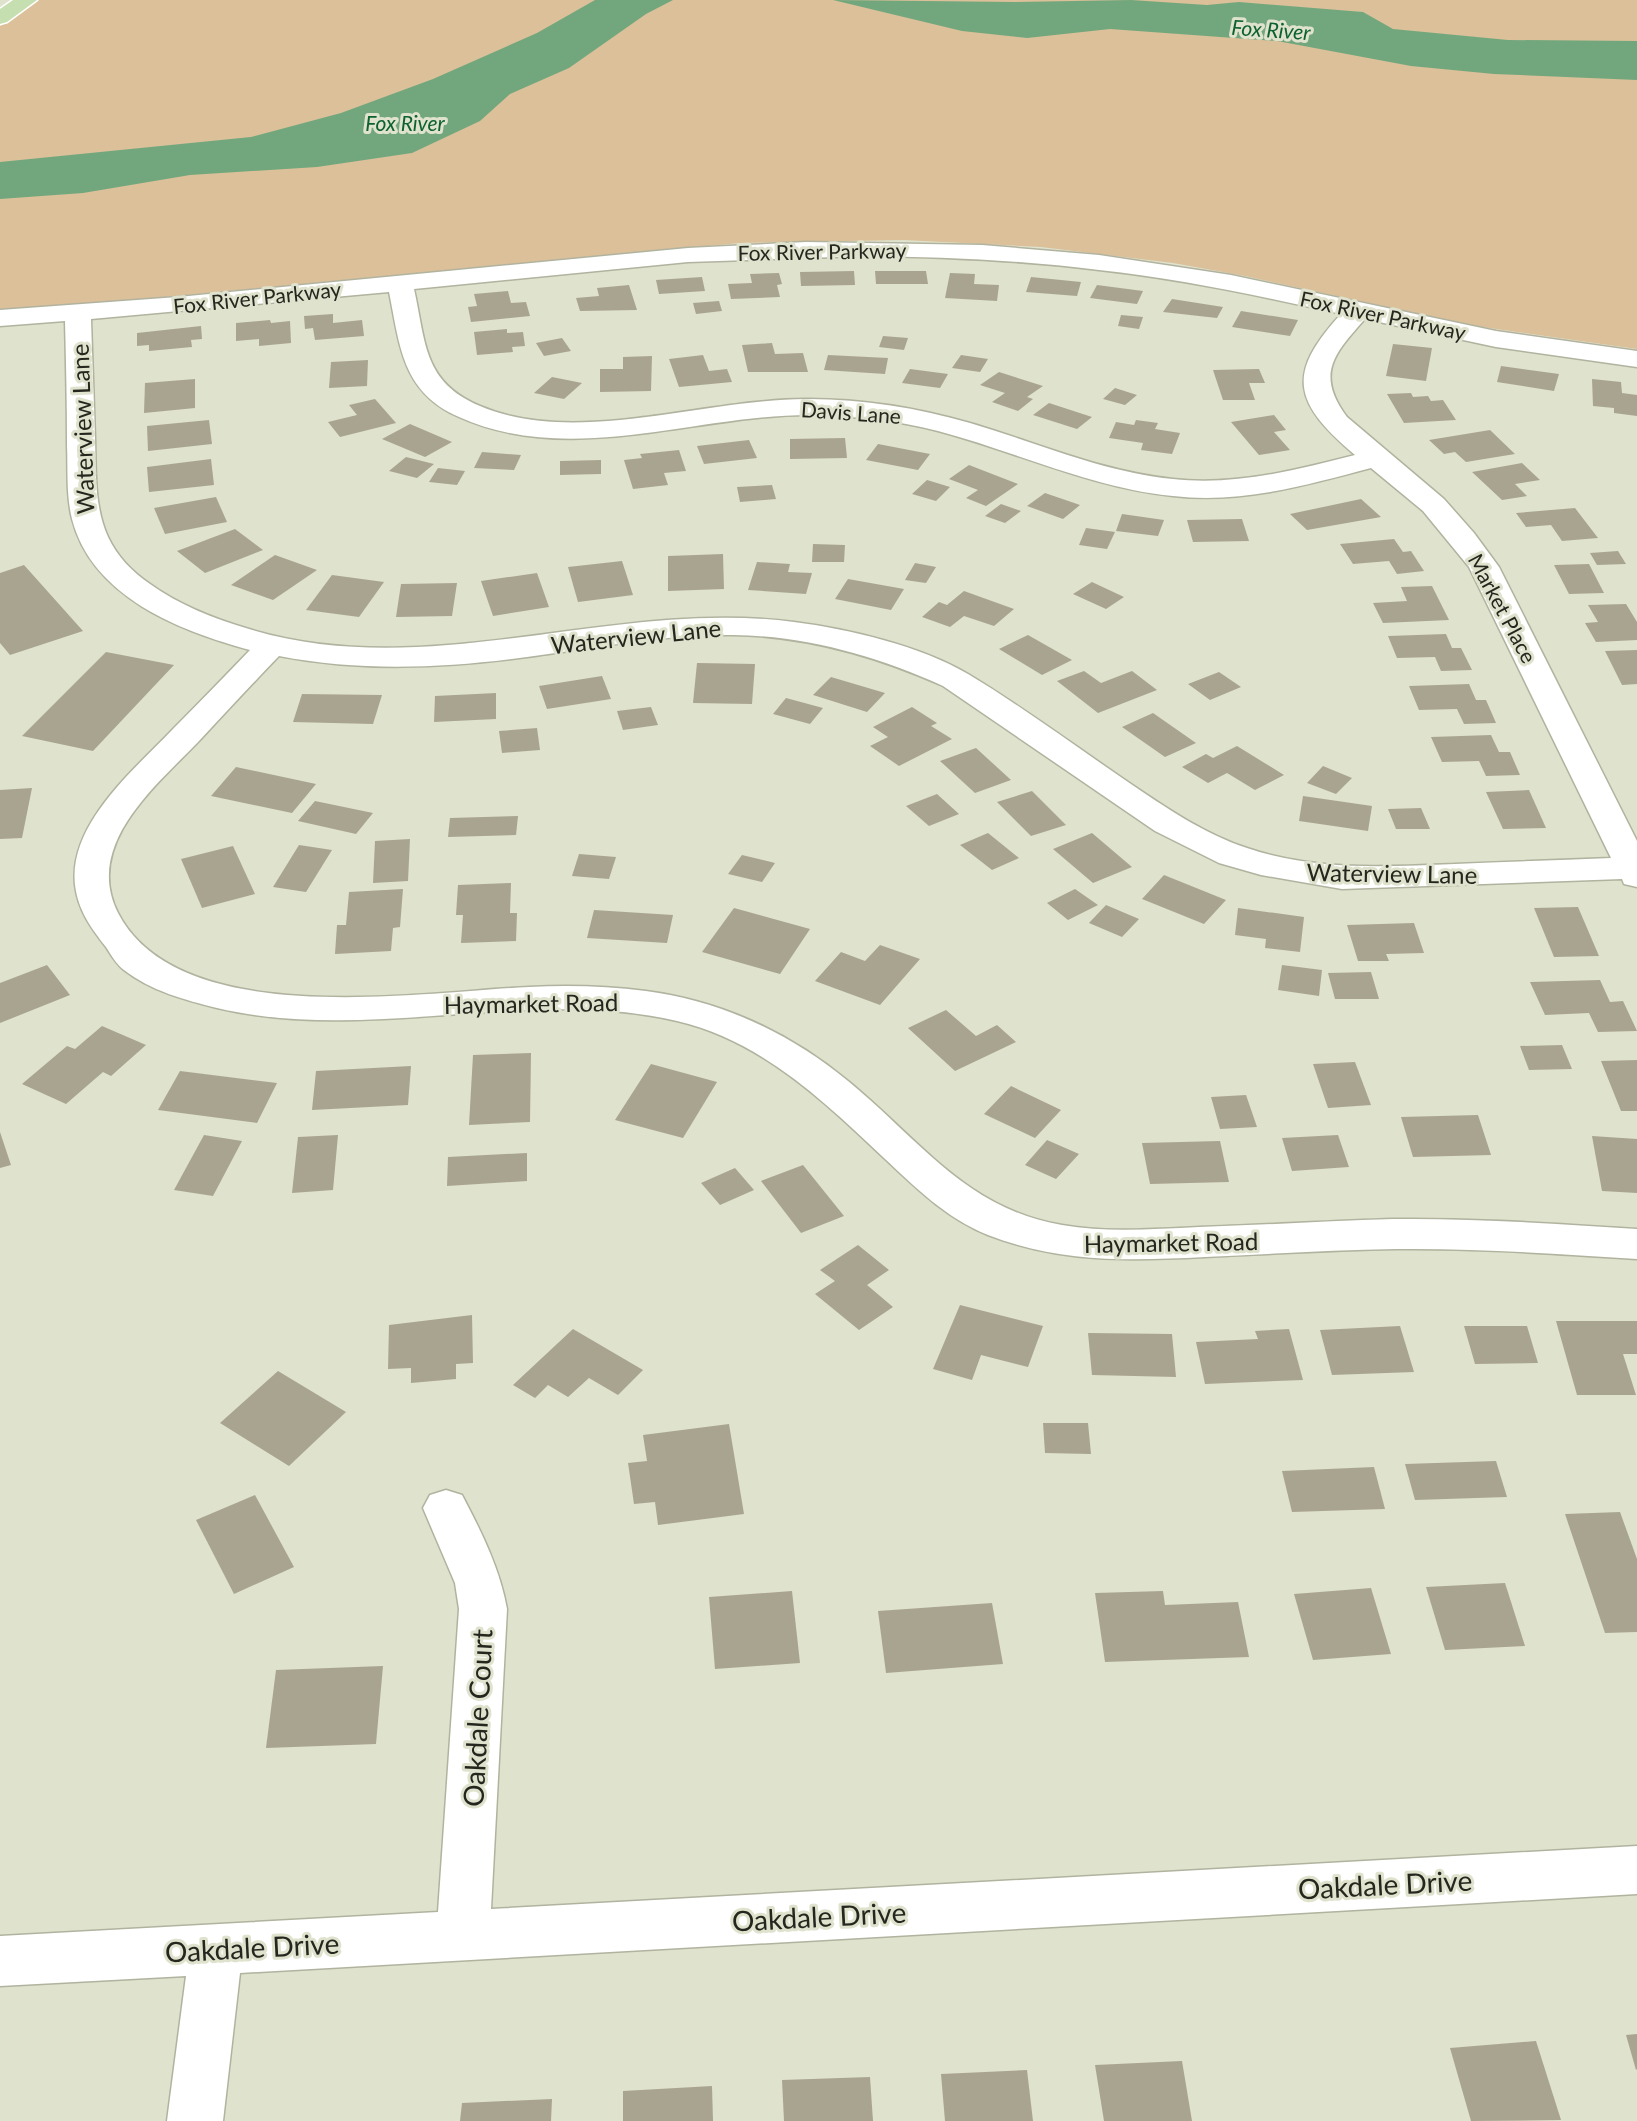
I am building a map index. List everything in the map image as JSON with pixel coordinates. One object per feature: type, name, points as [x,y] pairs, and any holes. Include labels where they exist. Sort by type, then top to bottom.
[{"type":"main road","points":[[0,18],[27,0]]},
{"type":"street","name":"Fox River Parkway","points":[[0,318],[78,313],[701,254],[843,248],[916,249],[1005,254],[1157,270],[1492,339],[1637,359]]},
{"type":"street","name":"Davis Lane","points":[[400,283],[422,373],[433,389],[447,400],[492,420],[549,428],[587,429],[758,409],[851,409],[917,418],[959,428],[1090,473],[1177,489],[1211,490],[1269,485],[1378,458]]},
{"type":"street","name":"Market Place","points":[[1358,311],[1326,349],[1317,367],[1320,397],[1334,419],[1424,496],[1452,524],[1484,567],[1635,872]]},
{"type":"street","name":"Waterview Lane","points":[[78,313],[83,503],[86,527],[98,550],[116,572],[162,606],[223,633],[272,645],[346,656],[417,658],[475,654],[645,631],[704,626],[797,631],[874,648],[919,663],[954,679],[1167,824],[1231,855],[1300,873],[1354,878],[1635,872]]},
{"type":"street","name":"Haymarket Road","points":[[272,645],[122,802],[105,828],[93,854],[91,879],[96,904],[108,931],[127,952],[153,972],[187,988],[214,998],[306,1010],[583,998],[636,1002],[711,1018],[754,1036],[803,1063],[944,1191],[967,1207],[1014,1227],[1069,1244],[1117,1246],[1457,1234],[1637,1244]]},
{"type":"street","name":"Oakdale Court","points":[[446,1508],[479,1583],[482,1609],[463,1935]]},
{"type":"street","name":"Oakdale Drive","points":[[0,1961],[1637,1870]]},
{"type":"street","points":[[195,2121],[216,1949]]},
{"type":"shaded area","points":[[39,0],[1637,0],[1637,349],[1468,325],[1173,263],[1041,247],[904,240],[740,243],[113,302],[0,309],[0,26]]},
{"type":"water","name":"Fox River","points":[[595,0],[673,0],[646,14],[569,68],[510,94],[480,121],[412,153],[317,167],[190,175],[83,193],[0,199],[0,162],[251,137],[341,113],[433,79],[537,33]]},
{"type":"water","name":"Fox River","points":[[833,0],[1131,0],[1207,5],[1239,2],[1363,12],[1393,29],[1508,40],[1637,41],[1637,80],[1494,74],[1411,66],[1277,41],[1110,29],[1027,38],[962,31]]},
{"type":"building","points":[[854,271],[855,285],[801,286],[800,272]]},
{"type":"building","points":[[875,271],[926,271],[928,284],[876,284]]},
{"type":"building","points":[[779,273],[782,284],[777,285],[780,297],[731,299],[728,284],[752,283],[750,274]]},
{"type":"building","points":[[950,273],[975,274],[974,284],[999,285],[997,301],[945,298]]},
{"type":"building","points":[[702,277],[705,291],[659,294],[656,280]]},
{"type":"building","points":[[1031,277],[1081,282],[1077,296],[1026,292]]},
{"type":"building","points":[[629,285],[637,310],[580,311],[576,298],[599,296],[597,288]]},
{"type":"building","points":[[1097,285],[1143,291],[1137,304],[1090,298]]},
{"type":"building","points":[[508,291],[511,303],[526,302],[530,316],[471,322],[468,307],[477,306],[474,294]]},
{"type":"building","points":[[1172,299],[1223,307],[1217,318],[1163,312]]},
{"type":"building","points":[[719,301],[722,311],[696,314],[693,303]]},
{"type":"building","points":[[1241,311],[1298,320],[1290,336],[1232,327]]},
{"type":"building","points":[[333,314],[333,323],[362,320],[364,336],[315,340],[313,328],[305,329],[304,316]]},
{"type":"building","points":[[1121,315],[1143,317],[1139,329],[1118,326]]},
{"type":"building","points":[[270,320],[271,323],[290,321],[291,343],[259,346],[259,339],[236,341],[236,323]]},
{"type":"building","points":[[201,326],[202,339],[191,340],[192,347],[149,351],[149,345],[137,346],[137,333]]},
{"type":"building","points":[[507,329],[507,333],[523,332],[525,346],[512,347],[513,352],[477,355],[474,332]]},
{"type":"building","points":[[883,336],[908,338],[904,350],[879,347]]},
{"type":"building","points":[[562,338],[571,351],[544,356],[536,343]]},
{"type":"building","points":[[772,343],[775,354],[803,353],[808,372],[748,372],[742,345]]},
{"type":"building","points":[[1393,344],[1432,348],[1426,381],[1386,376]]},
{"type":"building","points":[[703,355],[709,371],[727,369],[732,382],[679,387],[669,359]]},
{"type":"building","points":[[828,355],[888,358],[885,374],[824,370]]},
{"type":"building","points":[[961,355],[988,359],[980,372],[952,368]]},
{"type":"building","points":[[652,356],[651,391],[600,392],[600,369],[623,369],[623,357]]},
{"type":"building","points":[[368,360],[367,386],[329,388],[331,362]]},
{"type":"building","points":[[1501,366],[1559,374],[1554,391],[1497,382]]},
{"type":"building","points":[[910,369],[948,374],[940,388],[902,383]]},
{"type":"building","points":[[1259,369],[1265,383],[1249,383],[1255,400],[1223,400],[1213,370]]},
{"type":"building","points":[[999,372],[1043,386],[1027,397],[1033,399],[1018,411],[992,402],[1005,393],[980,385]]},
{"type":"building","points":[[552,377],[582,383],[564,399],[534,393]]},
{"type":"building","points":[[195,379],[195,408],[144,413],[145,383]]},
{"type":"building","points":[[1592,379],[1621,382],[1622,393],[1637,395],[1637,416],[1614,413],[1614,408],[1593,406]]},
{"type":"building","points":[[1115,388],[1137,395],[1125,405],[1103,399]]},
{"type":"building","points":[[1411,393],[1413,397],[1428,396],[1431,401],[1443,400],[1456,420],[1404,423],[1387,394]]},
{"type":"building","points":[[375,399],[396,423],[340,437],[328,422],[357,415],[349,405]]},
{"type":"building","points":[[1049,403],[1092,417],[1077,429],[1033,415]]},
{"type":"building","points":[[1274,415],[1286,430],[1274,432],[1290,450],[1259,455],[1231,422]]},
{"type":"building","points":[[209,420],[212,444],[148,451],[147,426]]},
{"type":"building","points":[[1136,420],[1158,423],[1155,429],[1180,433],[1172,454],[1141,450],[1143,443],[1109,438],[1116,422],[1134,425]]},
{"type":"building","points":[[410,424],[452,442],[425,457],[382,439]]},
{"type":"building","points":[[1490,430],[1515,454],[1466,462],[1455,452],[1444,454],[1429,440]]},
{"type":"building","points":[[845,438],[847,458],[790,459],[790,439]]},
{"type":"building","points":[[749,440],[757,458],[704,464],[697,446]]},
{"type":"building","points":[[878,444],[930,454],[918,470],[866,460]]},
{"type":"building","points":[[679,450],[686,471],[664,473],[668,485],[633,489],[624,460],[642,458],[640,454]]},
{"type":"building","points":[[482,452],[521,455],[514,470],[474,468]]},
{"type":"building","points":[[406,457],[434,464],[417,478],[389,471]]},
{"type":"building","points":[[211,459],[214,485],[149,492],[147,467]]},
{"type":"building","points":[[601,460],[601,474],[560,475],[560,461]]},
{"type":"building","points":[[1522,463],[1540,480],[1515,484],[1527,496],[1502,500],[1472,472]]},
{"type":"building","points":[[969,465],[1018,484],[986,506],[966,498],[978,490],[949,479]]},
{"type":"building","points":[[438,468],[465,471],[457,485],[429,482]]},
{"type":"building","points":[[927,480],[950,487],[936,501],[912,494]]},
{"type":"building","points":[[772,485],[776,499],[740,502],[737,487]]},
{"type":"building","points":[[1045,493],[1080,505],[1063,519],[1027,506]]},
{"type":"building","points":[[216,497],[227,522],[165,534],[154,508]]},
{"type":"building","points":[[1361,499],[1381,517],[1307,530],[1290,514]]},
{"type":"building","points":[[1001,504],[1021,511],[1005,523],[985,516]]},
{"type":"building","points":[[1575,508],[1598,538],[1562,541],[1551,525],[1526,527],[1516,513]]},
{"type":"building","points":[[1122,514],[1164,520],[1158,536],[1116,531]]},
{"type":"building","points":[[1242,519],[1249,541],[1193,542],[1187,520]]},
{"type":"building","points":[[1086,528],[1115,532],[1107,549],[1079,545]]},
{"type":"building","points":[[235,529],[263,550],[205,573],[177,551]]},
{"type":"building","points":[[1394,539],[1403,552],[1411,551],[1424,571],[1397,574],[1389,561],[1353,564],[1340,544]]},
{"type":"building","points":[[813,544],[845,545],[844,562],[812,562]]},
{"type":"building","points":[[1618,551],[1626,564],[1597,565],[1590,553]]},
{"type":"building","points":[[723,554],[724,589],[668,591],[668,556]]},
{"type":"building","points":[[275,555],[317,570],[273,600],[231,585]]},
{"type":"building","points":[[622,561],[633,595],[578,602],[568,567]]},
{"type":"building","points":[[757,562],[790,564],[788,572],[812,573],[806,594],[748,590]]},
{"type":"building","points":[[915,563],[936,567],[926,583],[905,580]]},
{"type":"building","points":[[1589,564],[1604,593],[1569,594],[1554,565]]},
{"type":"building","points":[[24,565],[83,631],[10,655],[0,643],[0,573]]},
{"type":"building","points":[[537,573],[549,607],[493,616],[481,581]]},
{"type":"building","points":[[332,575],[384,582],[359,617],[306,610]]},
{"type":"building","points":[[848,579],[904,589],[891,610],[835,599]]},
{"type":"building","points":[[1092,582],[1124,597],[1106,609],[1073,594]]},
{"type":"building","points":[[457,583],[452,616],[396,617],[401,584]]},
{"type":"building","points":[[1432,586],[1449,620],[1383,623],[1373,603],[1407,601],[1401,587]]},
{"type":"building","points":[[964,591],[1014,609],[994,626],[964,616],[950,627],[922,617],[939,602],[947,605]]},
{"type":"building","points":[[1626,604],[1637,622],[1637,640],[1596,642],[1585,623],[1598,622],[1588,605]]},
{"type":"building","points":[[1446,634],[1452,648],[1461,648],[1472,670],[1441,671],[1435,657],[1397,658],[1388,636]]},
{"type":"building","points":[[1028,635],[1072,660],[1042,675],[999,649]]},
{"type":"building","points":[[1637,650],[1637,684],[1622,685],[1605,651]]},
{"type":"building","points":[[106,652],[174,665],[93,751],[22,736]]},
{"type":"building","points":[[697,663],[755,664],[752,704],[693,703]]},
{"type":"building","points":[[1084,671],[1101,683],[1132,671],[1157,690],[1098,713],[1057,681]]},
{"type":"building","points":[[1219,672],[1241,687],[1210,700],[1188,684]]},
{"type":"building","points":[[602,676],[611,699],[547,709],[539,686]]},
{"type":"building","points":[[831,677],[885,693],[867,712],[813,695]]},
{"type":"building","points":[[1469,684],[1476,700],[1486,700],[1496,723],[1464,724],[1457,709],[1419,710],[1409,686]]},
{"type":"building","points":[[496,693],[496,719],[434,722],[435,696]]},
{"type":"building","points":[[302,694],[382,695],[373,724],[293,722]]},
{"type":"building","points":[[786,698],[823,708],[810,724],[773,714]]},
{"type":"building","points":[[651,707],[658,725],[623,730],[617,711]]},
{"type":"building","points":[[912,707],[937,723],[931,726],[952,739],[899,766],[870,746],[888,737],[873,727]]},
{"type":"building","points":[[1153,713],[1196,743],[1165,757],[1122,727]]},
{"type":"building","points":[[537,728],[540,750],[502,753],[499,731]]},
{"type":"building","points":[[1491,735],[1499,752],[1510,752],[1520,775],[1486,776],[1479,761],[1442,762],[1431,737]]},
{"type":"building","points":[[1237,746],[1284,775],[1255,790],[1227,773],[1208,783],[1182,767],[1206,754],[1213,758]]},
{"type":"building","points":[[976,748],[1011,780],[975,793],[940,761]]},
{"type":"building","points":[[1323,766],[1352,778],[1336,794],[1307,783]]},
{"type":"building","points":[[236,767],[316,784],[292,813],[211,796]]},
{"type":"building","points":[[32,788],[22,838],[0,839],[0,790]]},
{"type":"building","points":[[1529,790],[1546,828],[1503,829],[1486,792]]},
{"type":"building","points":[[1032,791],[1066,825],[1031,836],[997,802]]},
{"type":"building","points":[[937,794],[959,814],[929,826],[906,806]]},
{"type":"building","points":[[1303,796],[1372,806],[1368,831],[1299,821]]},
{"type":"building","points":[[315,801],[373,813],[356,834],[298,821]]},
{"type":"building","points":[[1421,808],[1430,829],[1396,829],[1388,809]]},
{"type":"building","points":[[518,816],[516,835],[448,837],[450,818]]},
{"type":"building","points":[[988,833],[1019,858],[992,870],[960,845]]},
{"type":"building","points":[[1092,833],[1132,867],[1093,883],[1053,849]]},
{"type":"building","points":[[410,839],[408,881],[373,883],[375,841]]},
{"type":"building","points":[[299,845],[332,850],[306,892],[273,887]]},
{"type":"building","points":[[233,846],[255,894],[202,908],[181,859]]},
{"type":"building","points":[[579,854],[616,857],[609,879],[572,876]]},
{"type":"building","points":[[742,855],[775,863],[762,882],[728,874]]},
{"type":"building","points":[[1164,875],[1226,900],[1204,924],[1142,899]]},
{"type":"building","points":[[511,883],[510,913],[517,913],[516,941],[461,943],[463,915],[456,915],[458,885]]},
{"type":"building","points":[[403,889],[400,927],[393,928],[391,951],[335,954],[337,925],[346,925],[349,892]]},
{"type":"building","points":[[1075,889],[1098,905],[1068,920],[1047,903]]},
{"type":"building","points":[[1106,905],[1139,919],[1122,937],[1089,923]]},
{"type":"building","points":[[1578,907],[1599,956],[1554,957],[1534,908]]},
{"type":"building","points":[[734,908],[810,929],[780,974],[702,952]]},
{"type":"building","points":[[1238,908],[1304,917],[1300,952],[1265,948],[1266,939],[1235,935]]},
{"type":"building","points":[[594,910],[673,915],[667,943],[587,938]]},
{"type":"building","points":[[1414,923],[1424,953],[1386,954],[1389,961],[1358,961],[1347,925]]},
{"type":"building","points":[[880,945],[920,959],[880,1005],[815,981],[841,952],[865,961]]},
{"type":"building","points":[[47,965],[70,995],[0,1023],[0,983]]},
{"type":"building","points":[[1282,965],[1322,970],[1319,996],[1278,990]]},
{"type":"building","points":[[1371,972],[1379,999],[1335,999],[1328,973]]},
{"type":"building","points":[[1600,980],[1610,1002],[1623,1001],[1637,1031],[1598,1032],[1589,1013],[1545,1015],[1530,982]]},
{"type":"building","points":[[946,1010],[976,1036],[997,1025],[1016,1042],[955,1071],[908,1028]]},
{"type":"building","points":[[102,1026],[146,1045],[111,1076],[103,1072],[66,1104],[22,1084],[67,1046],[75,1049]]},
{"type":"building","points":[[1562,1045],[1572,1069],[1529,1070],[1520,1046]]},
{"type":"building","points":[[531,1053],[530,1122],[469,1125],[473,1055]]},
{"type":"building","points":[[1637,1060],[1637,1111],[1621,1111],[1601,1061]]},
{"type":"building","points":[[1355,1062],[1371,1105],[1328,1108],[1313,1064]]},
{"type":"building","points":[[651,1064],[717,1082],[683,1138],[615,1120]]},
{"type":"building","points":[[411,1066],[408,1105],[312,1110],[316,1071]]},
{"type":"building","points":[[180,1071],[277,1083],[257,1123],[158,1110]]},
{"type":"building","points":[[1011,1086],[1061,1110],[1035,1138],[984,1114]]},
{"type":"building","points":[[1246,1095],[1257,1127],[1220,1129],[1211,1097]]},
{"type":"building","points":[[1478,1115],[1491,1155],[1413,1157],[1401,1117]]},
{"type":"building","points":[[0,1132],[11,1165],[0,1168]]},
{"type":"building","points":[[204,1135],[242,1141],[213,1196],[174,1190]]},
{"type":"building","points":[[338,1135],[333,1190],[292,1193],[298,1137]]},
{"type":"building","points":[[1338,1135],[1349,1167],[1292,1171],[1282,1138]]},
{"type":"building","points":[[1592,1136],[1637,1139],[1637,1193],[1602,1191]]},
{"type":"building","points":[[1047,1140],[1079,1154],[1056,1179],[1025,1165]]},
{"type":"building","points":[[1220,1141],[1229,1182],[1150,1184],[1142,1143]]},
{"type":"building","points":[[527,1153],[527,1181],[447,1186],[448,1157]]},
{"type":"building","points":[[803,1165],[844,1216],[801,1233],[761,1181]]},
{"type":"building","points":[[735,1168],[754,1190],[720,1205],[701,1183]]},
{"type":"building","points":[[858,1245],[889,1270],[867,1285],[893,1307],[859,1330],[815,1294],[835,1281],[820,1270]]},
{"type":"building","points":[[960,1305],[1043,1326],[1028,1367],[981,1355],[972,1380],[933,1369]]},
{"type":"building","points":[[472,1315],[473,1363],[456,1364],[456,1379],[411,1383],[411,1368],[388,1369],[389,1325]]},
{"type":"building","points":[[1556,1321],[1637,1321],[1637,1354],[1623,1354],[1636,1395],[1577,1395]]},
{"type":"building","points":[[1400,1326],[1414,1372],[1332,1375],[1320,1330]]},
{"type":"building","points":[[1464,1326],[1527,1326],[1538,1363],[1475,1364]]},
{"type":"building","points":[[573,1329],[643,1370],[618,1395],[589,1378],[568,1397],[548,1385],[535,1398],[513,1385]]},
{"type":"building","points":[[1289,1329],[1303,1380],[1205,1384],[1196,1342],[1258,1339],[1255,1331]]},
{"type":"building","points":[[1088,1333],[1172,1334],[1176,1377],[1092,1375]]},
{"type":"building","points":[[278,1371],[346,1412],[289,1466],[220,1423]]},
{"type":"building","points":[[1043,1423],[1088,1423],[1091,1454],[1045,1453]]},
{"type":"building","points":[[729,1424],[744,1514],[658,1525],[655,1502],[634,1504],[628,1463],[647,1461],[643,1435]]},
{"type":"building","points":[[1496,1461],[1507,1497],[1415,1500],[1405,1464]]},
{"type":"building","points":[[1374,1467],[1385,1509],[1292,1512],[1282,1471]]},
{"type":"building","points":[[255,1495],[294,1567],[234,1594],[196,1520]]},
{"type":"building","points":[[1620,1512],[1637,1559],[1637,1632],[1605,1633],[1565,1514]]},
{"type":"building","points":[[1505,1583],[1525,1646],[1445,1650],[1426,1587]]},
{"type":"building","points":[[1371,1588],[1391,1654],[1313,1660],[1294,1594]]},
{"type":"building","points":[[792,1591],[800,1663],[715,1669],[709,1597]]},
{"type":"building","points":[[1163,1591],[1165,1605],[1238,1602],[1249,1657],[1105,1662],[1095,1593]]},
{"type":"building","points":[[992,1603],[1003,1664],[886,1673],[878,1611]]},
{"type":"building","points":[[383,1666],[376,1744],[266,1748],[276,1670]]},
{"type":"building","points":[[1637,2034],[1637,2069],[1636,2070],[1626,2035]]},
{"type":"building","points":[[1536,2041],[1561,2120],[1471,2121],[1450,2048]]},
{"type":"building","points":[[1182,2061],[1192,2121],[1104,2121],[1095,2065]]},
{"type":"building","points":[[1027,2070],[1033,2121],[945,2121],[941,2074]]},
{"type":"building","points":[[870,2077],[873,2121],[784,2121],[782,2080]]},
{"type":"building","points":[[712,2086],[713,2121],[623,2121],[623,2091]]},
{"type":"building","points":[[552,2099],[551,2121],[460,2121],[462,2103]]}]
